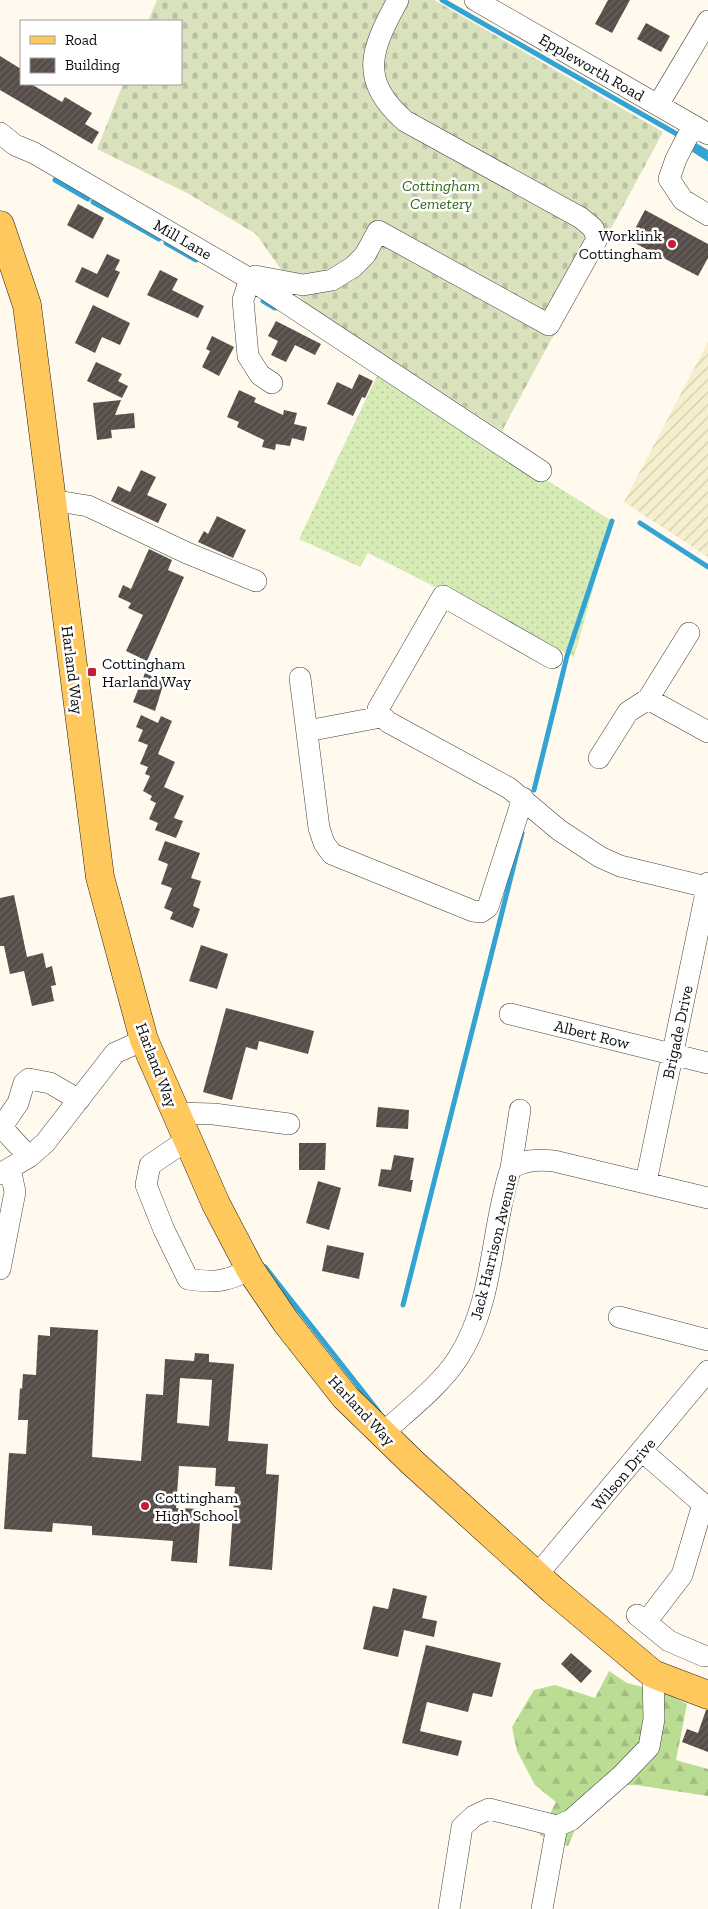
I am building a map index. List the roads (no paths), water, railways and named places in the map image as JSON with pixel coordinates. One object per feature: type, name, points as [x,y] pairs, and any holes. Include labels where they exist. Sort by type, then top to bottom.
[{"type":"main road","name":"Harland Way","points":[[0,225],[27,306],[100,877],[144,1040],[186,1140],[216,1204],[250,1268],[286,1322],[345,1397],[537,1575],[653,1674],[708,1695]]},
{"type":"street","points":[[272,383],[260,375],[248,356],[243,300],[250,279],[255,276],[303,285],[332,280],[353,267],[365,255],[378,231],[549,325],[597,239],[593,228],[581,218],[404,121],[393,111],[376,80],[373,66],[374,50],[380,32],[398,0]]},
{"type":"street","name":"Eppleworth Road","points":[[476,0],[701,130]]},
{"type":"street","points":[[658,105],[708,21]]},
{"type":"street","points":[[701,130],[676,159],[669,179],[683,200],[708,214]]},
{"type":"street","name":"Mill Lane","points":[[5,142],[34,153],[250,279],[424,392],[541,471]]},
{"type":"street","points":[[52,500],[88,506],[188,553],[256,581]]},
{"type":"street","points":[[552,658],[443,596],[378,709],[382,717],[523,798],[559,830],[600,857],[628,868],[708,885]]},
{"type":"street","points":[[599,758],[628,712],[648,699],[688,632]]},
{"type":"street","points":[[300,678],[319,828],[324,843],[332,854],[473,912],[480,912],[488,908],[523,798]]},
{"type":"street","points":[[648,699],[708,732]]},
{"type":"street","points":[[307,731],[382,717]]},
{"type":"street","name":"Brigade Drive","points":[[646,1182],[704,922],[708,885]]},
{"type":"street","name":"Albert Row","points":[[510,1014],[708,1063]]},
{"type":"street","points":[[0,1269],[15,1192],[15,1184],[5,1171],[29,1157],[45,1143],[115,1053],[144,1040]]},
{"type":"street","points":[[29,1157],[6,1132],[3,1125],[22,1097],[24,1083],[29,1079],[50,1083],[79,1100]]},
{"type":"street","points":[[511,1168],[520,1110]]},
{"type":"street","points":[[176,1113],[214,1114],[289,1124]]},
{"type":"street","points":[[186,1140],[150,1165],[146,1185],[168,1238],[188,1279],[209,1282],[232,1279],[250,1268]]},
{"type":"street","name":"Jack Harrison Avenue","points":[[383,1433],[450,1369],[466,1346],[475,1325],[486,1288],[511,1168],[520,1163],[540,1159],[646,1182],[708,1198]]},
{"type":"street","points":[[619,1317],[708,1340]]},
{"type":"street","name":"Wilson Drive","points":[[537,1575],[708,1371]]},
{"type":"street","points":[[642,1451],[705,1505],[682,1574],[642,1619],[669,1641],[704,1656]]},
{"type":"street","points":[[449,1909],[462,1828],[474,1816],[489,1809],[557,1826],[570,1820],[622,1775],[649,1747],[654,1719],[653,1674]]},
{"type":"street","points":[[544,1908],[557,1826]]},
{"type":"waterway","points":[[442,0],[682,137]]},
{"type":"waterway","points":[[691,143],[708,153]]},
{"type":"waterway","points":[[694,150],[708,159]]},
{"type":"waterway","points":[[55,180],[88,199]]},
{"type":"waterway","points":[[93,202],[159,239]]},
{"type":"waterway","points":[[166,243],[196,260]]},
{"type":"waterway","points":[[263,301],[275,308]]},
{"type":"waterway","points":[[534,790],[567,656],[612,521]]},
{"type":"waterway","points":[[640,523],[708,567]]},
{"type":"waterway","points":[[403,1305],[522,833]]},
{"type":"waterway","points":[[265,1267],[379,1412]]},
{"type":"place","name":"Worklink Cottingham","points":[[672,244]]},
{"type":"place","name":"Cottingham Harland Way","points":[[92,672]]},
{"type":"place","name":"Cottingham High School","points":[[145,1506]]},
{"type":"park label","name":"Cottingham Cemetery","points":[[441,194]]}]
